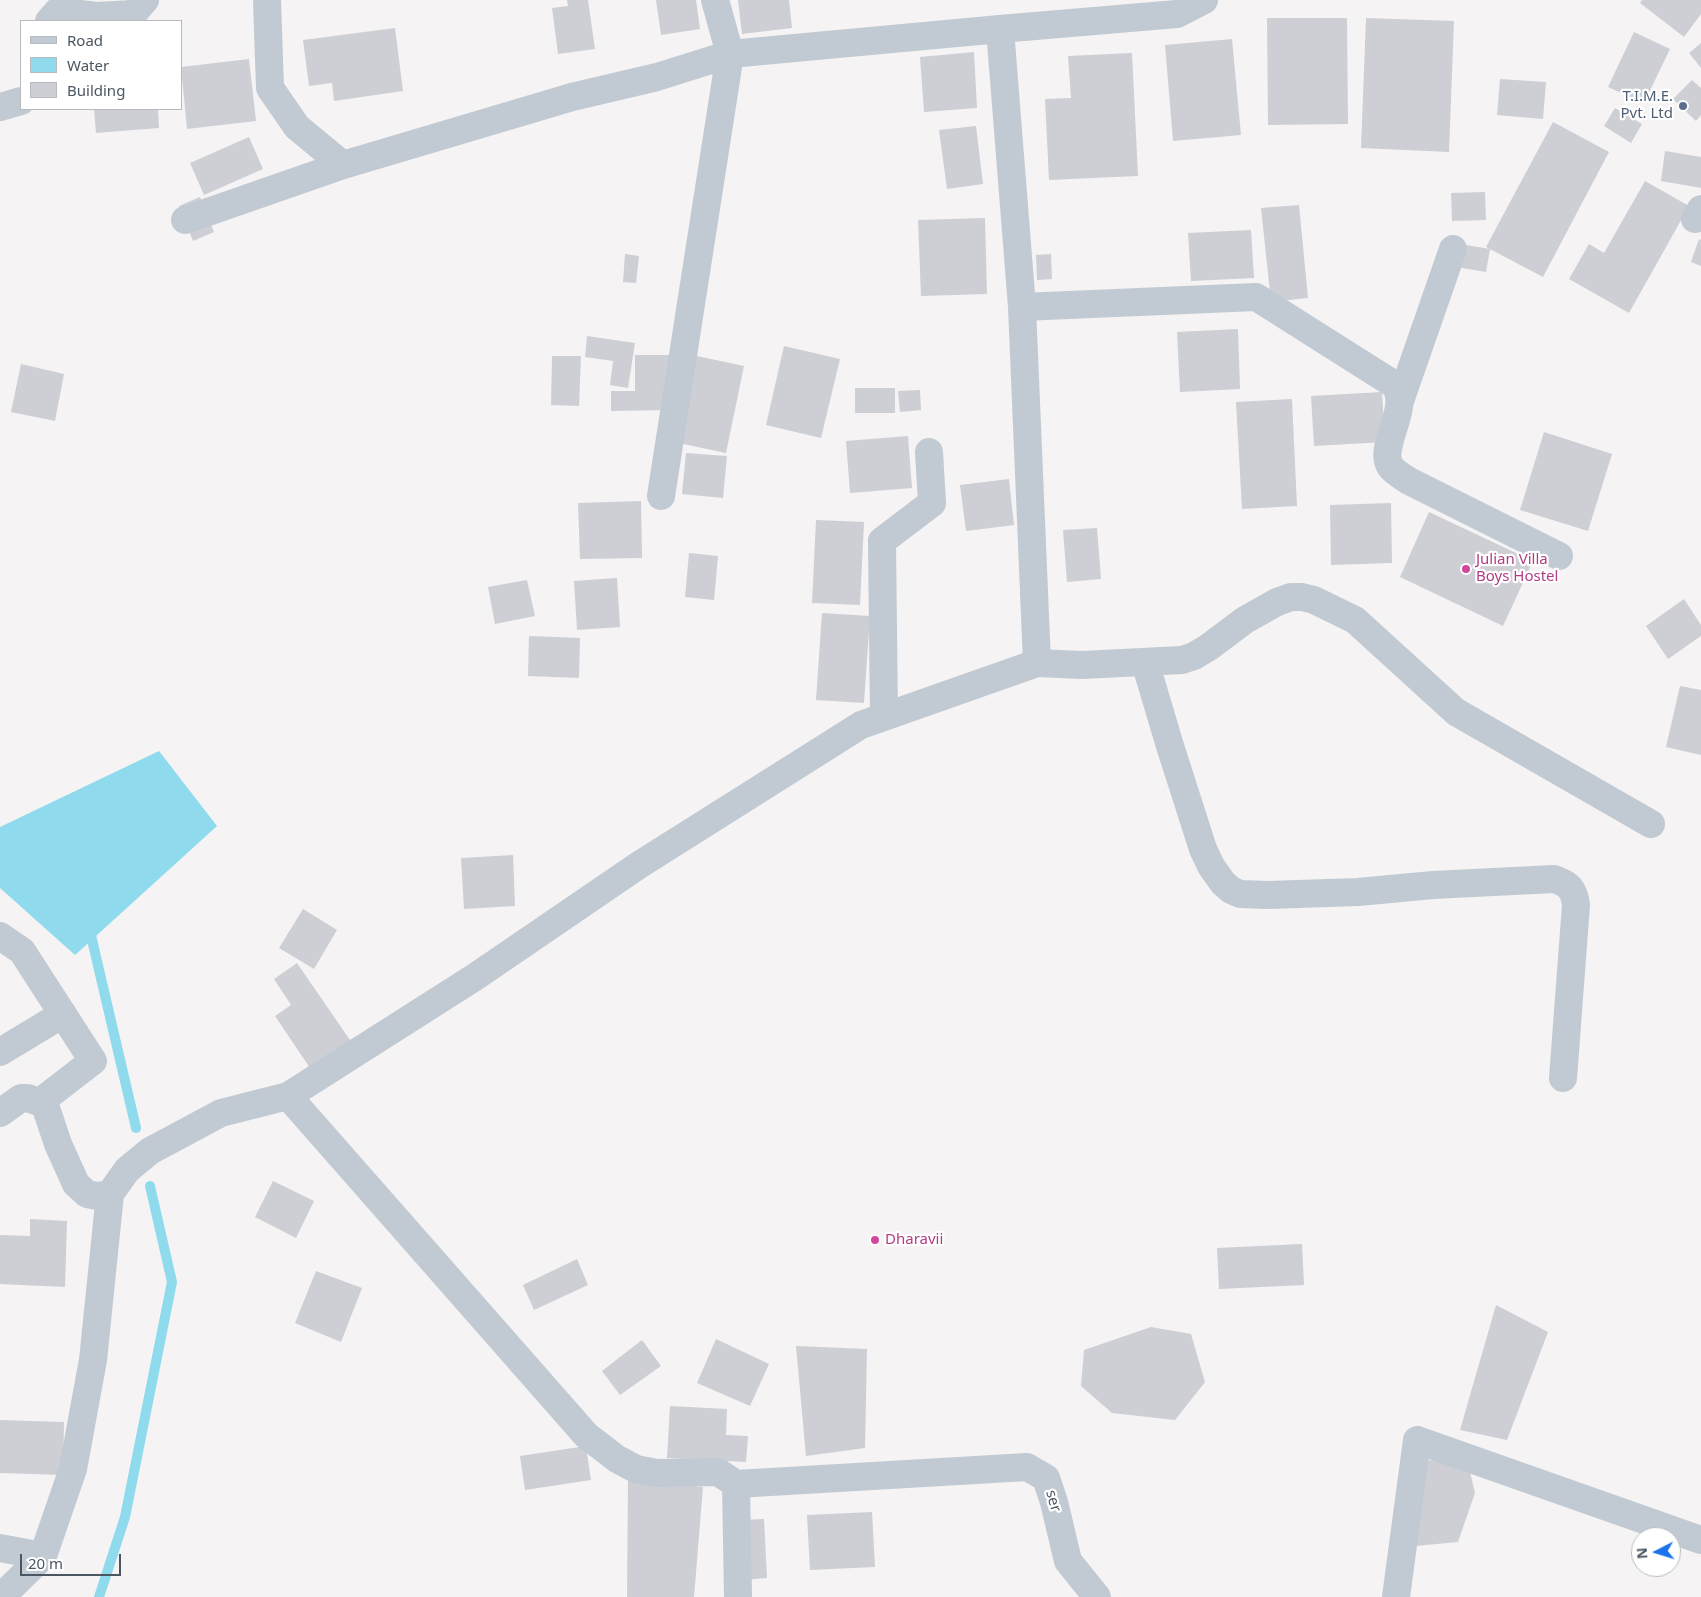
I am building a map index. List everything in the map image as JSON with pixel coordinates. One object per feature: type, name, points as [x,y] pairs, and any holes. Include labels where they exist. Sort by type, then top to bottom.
[{"type":"street","points":[[51,20],[58,11],[96,16],[133,14],[145,0]]},
{"type":"street","points":[[267,0],[270,88],[297,127],[343,165]]},
{"type":"street","points":[[662,496],[730,54],[715,0]]},
{"type":"street","points":[[185,220],[343,165],[572,97],[657,77],[730,54],[1177,14],[1204,0]]},
{"type":"street","points":[[1000,29],[1022,306],[1037,663]]},
{"type":"street","points":[[0,107],[20,101]]},
{"type":"street","points":[[1453,249],[1400,402],[1387,454],[1391,466],[1397,473],[1409,481],[1558,556]]},
{"type":"street","points":[[1022,306],[1256,297],[1395,384],[1398,389],[1400,402]]},
{"type":"street","points":[[884,717],[882,541],[932,503],[929,452]]},
{"type":"street","points":[[1,1597],[43,1556],[73,1469],[93,1360],[110,1194],[127,1170],[150,1151],[221,1113],[288,1096],[475,976],[639,865],[861,725],[1037,663],[1082,665],[1182,660],[1209,647],[1245,620],[1277,602],[1291,597],[1302,597],[1314,600],[1355,620],[1456,712],[1651,824]]},
{"type":"street","points":[[1145,662],[1203,849],[1211,866],[1230,890],[1240,894],[1276,895],[1358,892],[1433,885],[1554,879],[1570,888],[1575,894],[1576,905],[1563,1078]]},
{"type":"street","points":[[0,936],[22,951],[93,1061],[40,1102]]},
{"type":"street","points":[[0,1052],[63,1014]]},
{"type":"street","points":[[288,1096],[586,1435],[617,1459],[636,1469],[657,1473],[718,1472],[736,1484],[738,1597]]},
{"type":"street","points":[[0,1113],[21,1098],[40,1102],[46,1108],[58,1144],[76,1184],[87,1194],[97,1196],[110,1194]]},
{"type":"street","points":[[1396,1597],[1417,1440],[1701,1540]]},
{"type":"street","name":"ser","points":[[736,1484],[1027,1467],[1046,1478],[1054,1502],[1068,1561],[1096,1597]]},
{"type":"street","points":[[0,1548],[43,1556]]},
{"type":"water","points":[[159,751],[217,826],[75,955],[0,888],[0,827]]},
{"type":"building","points":[[567,0],[588,0],[595,49],[558,54],[552,8],[568,6]]},
{"type":"building","points":[[656,0],[696,0],[700,29],[661,35]]},
{"type":"building","points":[[738,0],[789,0],[792,28],[742,34]]},
{"type":"building","points":[[1642,0],[1701,0],[1701,14],[1684,37],[1640,3]]},
{"type":"building","points":[[1267,18],[1347,18],[1348,124],[1268,125]]},
{"type":"building","points":[[1366,18],[1454,21],[1449,152],[1361,148]]},
{"type":"building","points":[[395,28],[403,91],[334,101],[332,83],[309,86],[303,40]]},
{"type":"building","points":[[1634,32],[1670,49],[1644,103],[1608,87]]},
{"type":"building","points":[[1232,39],[1241,135],[1173,141],[1165,45]]},
{"type":"building","points":[[1701,43],[1701,68],[1689,53]]},
{"type":"building","points":[[974,52],[977,108],[924,112],[920,57]]},
{"type":"building","points":[[1132,53],[1138,176],[1049,180],[1045,99],[1071,98],[1068,56]]},
{"type":"building","points":[[249,59],[256,121],[187,129],[182,67]]},
{"type":"building","points":[[1500,79],[1546,82],[1543,119],[1497,115]]},
{"type":"building","points":[[1692,80],[1701,88],[1701,115],[1696,121],[1673,99]]},
{"type":"building","points":[[1615,108],[1642,124],[1631,143],[1604,126]]},
{"type":"building","points":[[94,110],[158,110],[159,128],[96,133]]},
{"type":"building","points":[[1553,122],[1609,152],[1543,277],[1486,247]]},
{"type":"building","points":[[976,126],[983,184],[947,189],[939,130]]},
{"type":"building","points":[[249,137],[263,169],[204,195],[190,163]]},
{"type":"building","points":[[1665,151],[1701,157],[1701,188],[1661,181]]},
{"type":"building","points":[[1645,181],[1689,206],[1629,313],[1569,279],[1589,244],[1604,253]]},
{"type":"building","points":[[1485,192],[1486,220],[1452,221],[1451,193]]},
{"type":"building","points":[[200,197],[214,232],[193,241],[179,206]]},
{"type":"building","points":[[1299,205],[1308,298],[1271,302],[1261,208]]},
{"type":"building","points":[[985,218],[987,294],[921,296],[918,220]]},
{"type":"building","points":[[1251,230],[1254,278],[1191,281],[1188,233]]},
{"type":"building","points":[[1699,239],[1701,240],[1701,266],[1691,262]]},
{"type":"building","points":[[1460,244],[1490,249],[1486,272],[1456,267]]},
{"type":"building","points":[[625,254],[639,256],[636,283],[623,282]]},
{"type":"building","points":[[1051,254],[1052,279],[1037,280],[1036,255]]},
{"type":"building","points":[[1238,329],[1240,389],[1180,392],[1177,332]]},
{"type":"building","points":[[587,336],[635,343],[628,388],[610,385],[613,361],[585,357]]},
{"type":"building","points":[[784,346],[840,359],[821,438],[766,425]]},
{"type":"building","points":[[635,355],[670,355],[671,410],[611,411],[611,391],[635,391]]},
{"type":"building","points":[[692,355],[744,366],[726,453],[674,442]]},
{"type":"building","points":[[552,356],[581,356],[579,406],[551,405]]},
{"type":"building","points":[[21,364],[64,374],[55,421],[11,412]]},
{"type":"building","points":[[855,388],[895,388],[895,413],[855,413]]},
{"type":"building","points":[[920,390],[921,410],[900,412],[898,391]]},
{"type":"building","points":[[1382,392],[1385,442],[1314,446],[1311,396]]},
{"type":"building","points":[[1292,399],[1297,506],[1242,509],[1236,402]]},
{"type":"building","points":[[1544,432],[1612,454],[1588,531],[1520,510]]},
{"type":"building","points":[[908,436],[912,488],[850,493],[846,441]]},
{"type":"building","points":[[686,453],[727,456],[723,498],[682,494]]},
{"type":"building","points":[[1009,479],[1014,525],[966,531],[960,485]]},
{"type":"building","points":[[641,501],[642,558],[580,559],[578,503]]},
{"type":"building","points":[[1391,503],[1392,563],[1331,565],[1330,505]]},
{"type":"building","name":"Julian Villa Boys Hostel","points":[[1429,512],[1533,561],[1503,626],[1400,577]]},
{"type":"building","points":[[816,520],[864,522],[860,605],[812,603]]},
{"type":"building","points":[[1097,528],[1101,579],[1067,582],[1063,530]]},
{"type":"building","points":[[689,553],[718,556],[714,600],[685,597]]},
{"type":"building","points":[[617,578],[620,627],[577,630],[574,581]]},
{"type":"building","points":[[527,580],[535,616],[495,624],[488,587]]},
{"type":"building","points":[[1684,599],[1701,625],[1701,636],[1668,659],[1646,626]]},
{"type":"building","points":[[822,613],[870,616],[864,703],[816,700]]},
{"type":"building","points":[[529,636],[580,638],[579,678],[528,676]]},
{"type":"building","points":[[1680,686],[1701,690],[1701,755],[1666,747]]},
{"type":"building","points":[[513,855],[515,906],[464,909],[461,858]]},
{"type":"building","points":[[303,909],[337,930],[314,969],[279,948]]},
{"type":"building","points":[[297,963],[352,1043],[312,1071],[275,1016],[291,1005],[274,979]]},
{"type":"building","points":[[273,1181],[314,1201],[296,1238],[255,1217]]},
{"type":"building","points":[[30,1219],[67,1221],[65,1287],[0,1284],[0,1235],[30,1236]]},
{"type":"building","points":[[1302,1244],[1304,1285],[1219,1289],[1217,1248]]},
{"type":"building","points":[[577,1259],[588,1285],[534,1310],[523,1285]]},
{"type":"building","points":[[316,1271],[362,1288],[341,1342],[295,1323]]},
{"type":"building","points":[[1496,1305],[1548,1332],[1507,1440],[1460,1430]]},
{"type":"building","points":[[1151,1327],[1191,1334],[1205,1382],[1175,1420],[1112,1413],[1081,1386],[1084,1350]]},
{"type":"building","points":[[716,1339],[769,1364],[750,1406],[697,1383]]},
{"type":"building","points":[[642,1340],[661,1366],[620,1395],[602,1371]]},
{"type":"building","points":[[796,1346],[867,1349],[865,1448],[806,1456]]},
{"type":"building","points":[[670,1406],[727,1409],[726,1435],[748,1436],[746,1462],[667,1458]]},
{"type":"building","points":[[0,1420],[64,1422],[63,1475],[0,1473]]},
{"type":"building","points":[[586,1446],[591,1480],[525,1490],[520,1456]]},
{"type":"building","points":[[1467,1459],[1475,1493],[1458,1542],[1415,1546],[1402,1461]]},
{"type":"building","points":[[628,1480],[703,1487],[694,1597],[627,1597]]},
{"type":"building","points":[[872,1512],[875,1567],[810,1570],[807,1515]]},
{"type":"building","points":[[764,1519],[767,1578],[743,1580],[740,1520]]},
{"type":"waterway","points":[[89,927],[136,1128]]},
{"type":"waterway","points":[[99,1597],[125,1517],[172,1282],[150,1186]]},
{"type":"place","name":"T.I.M.E. Pvt. Ltd","points":[[1683,106]]},
{"type":"place","name":"Julian Villa Boys Hostel","points":[[1466,569]]},
{"type":"place","name":"Dharavii","points":[[875,1240]]}]
